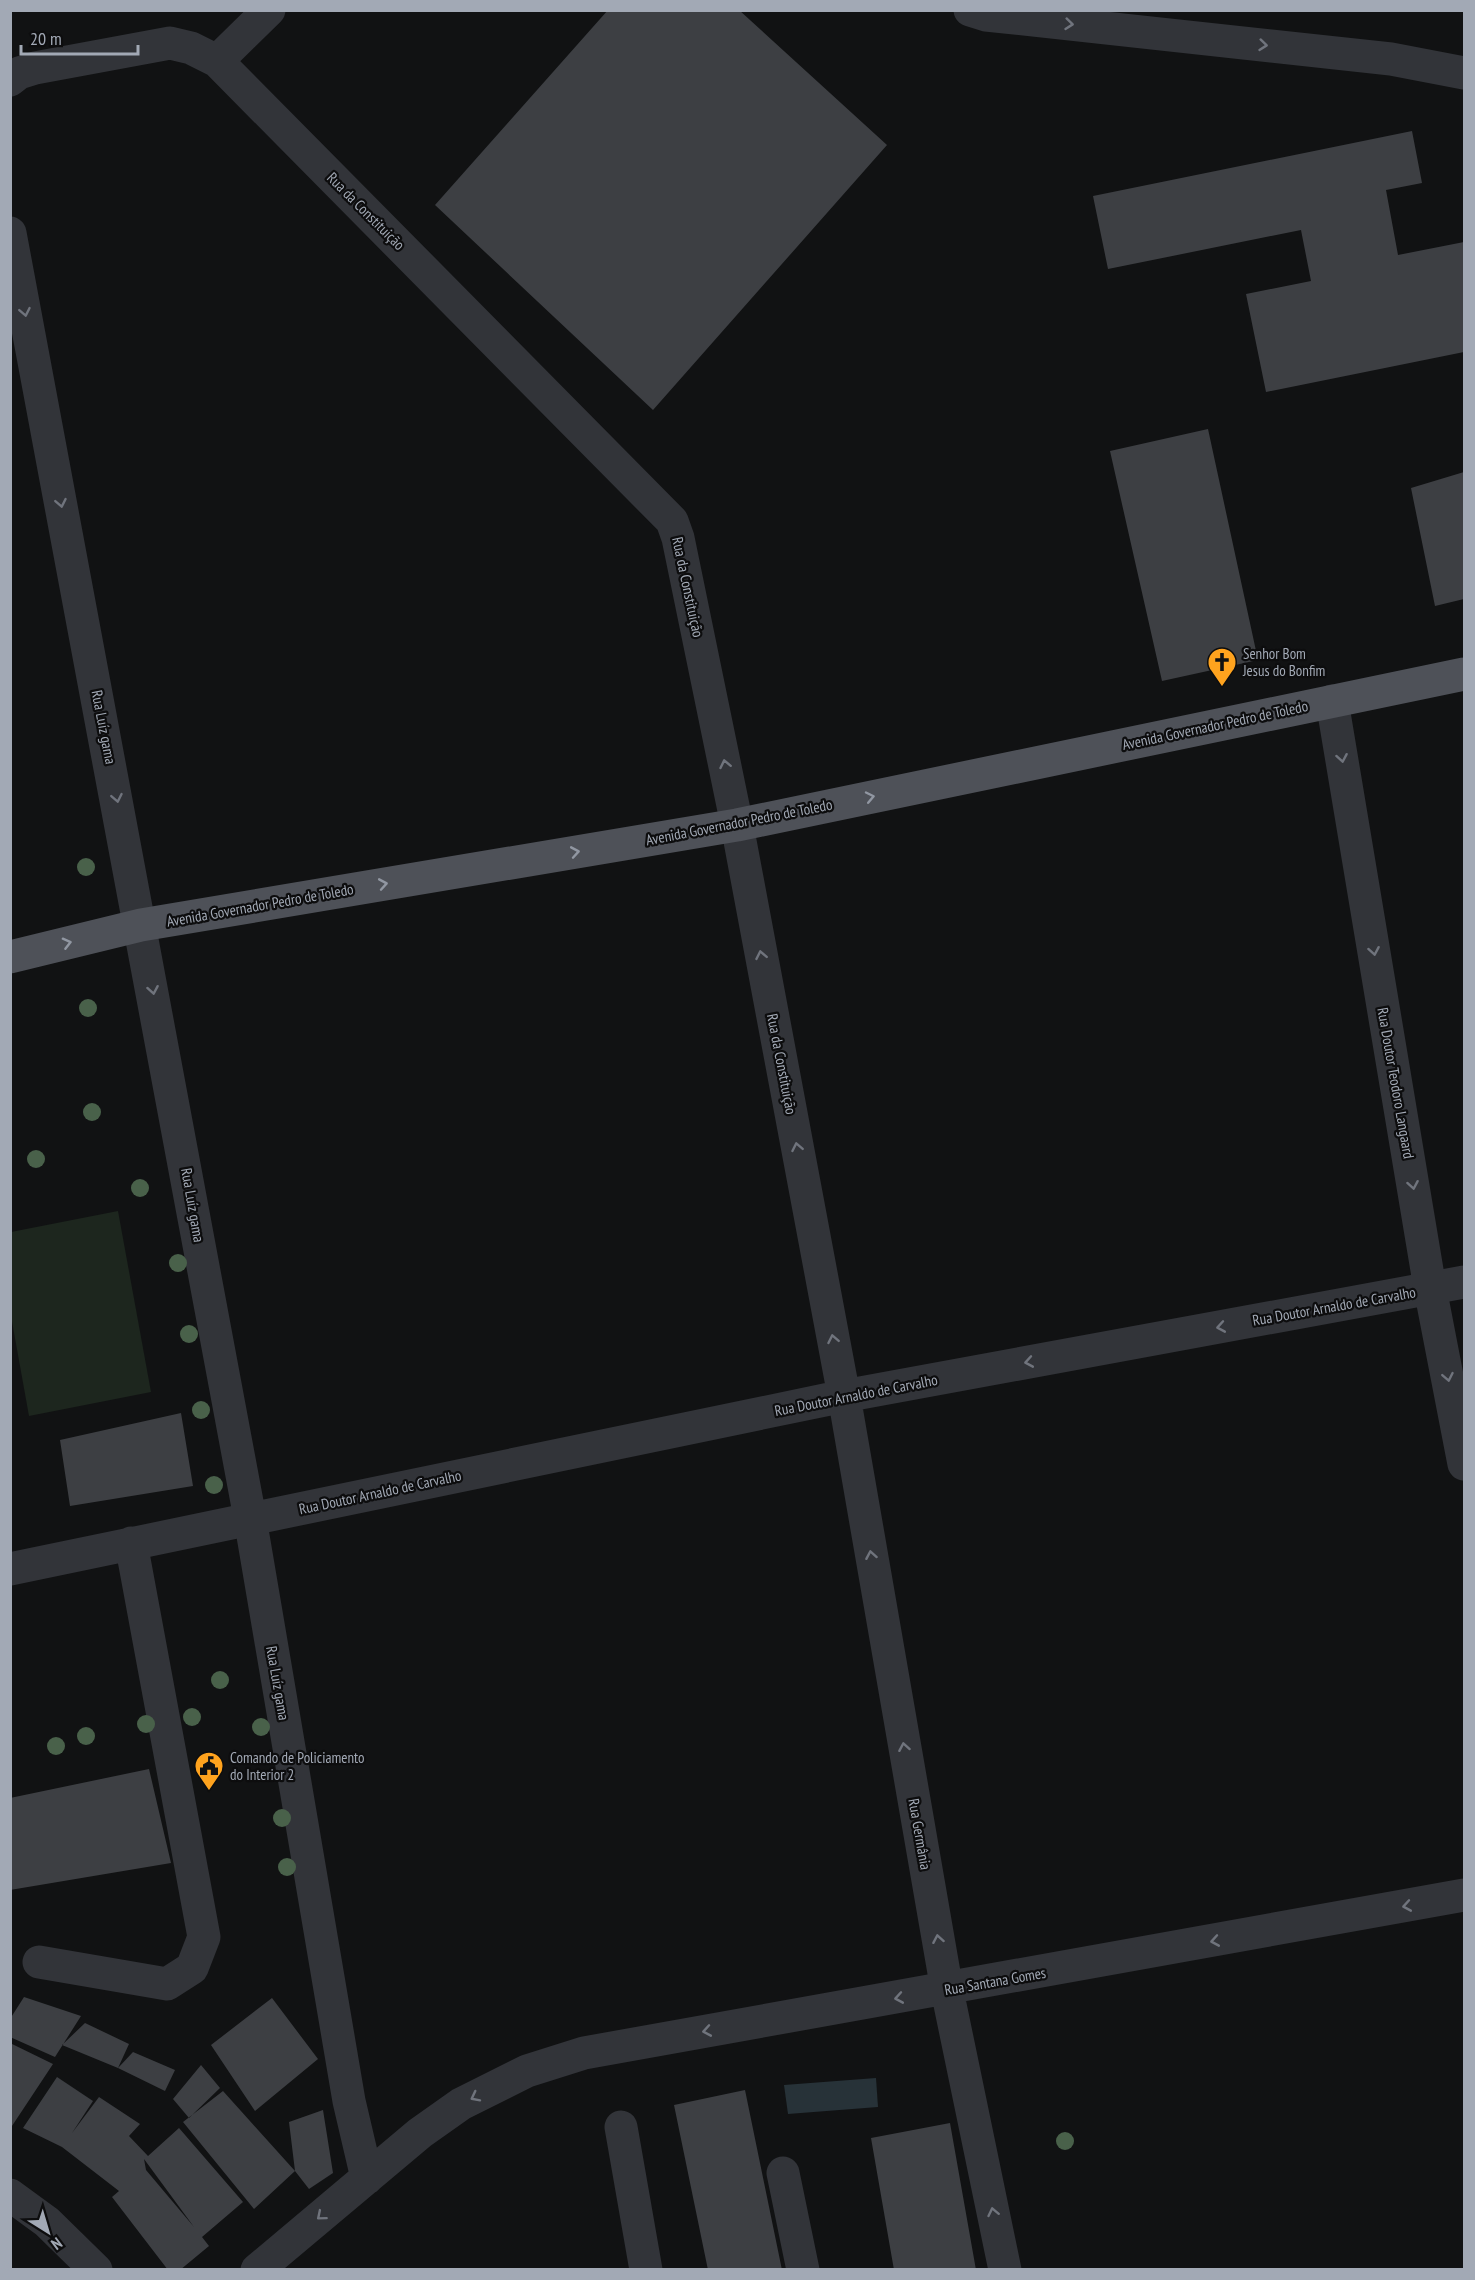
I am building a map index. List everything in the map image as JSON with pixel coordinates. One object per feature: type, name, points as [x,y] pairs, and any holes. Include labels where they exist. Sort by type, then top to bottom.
[{"type":"main road","name":"Avenida Governador Pedro de Toledo","points":[[10,957],[141,925],[737,825],[1464,674]]},
{"type":"street","points":[[217,61],[269,10]]},
{"type":"street","points":[[970,10],[986,15],[1391,59],[1464,73]]},
{"type":"street","name":"Rua da Constituição","points":[[10,80],[19,73],[35,68],[170,43],[192,48],[217,61],[672,521],[678,538],[737,825],[844,1396]]},
{"type":"street","name":"Rua Luíz gama","points":[[10,233],[250,1518],[349,2101],[367,2178]]},
{"type":"street","name":"Rua Doutor Teodoro Langaard","points":[[1332,701],[1430,1288],[1464,1464]]},
{"type":"street","name":"Rua Doutor Arnaldo de Carvalho","points":[[10,1569],[844,1396],[1464,1282]]},
{"type":"street","name":"Rua Germânia","points":[[844,1396],[947,1990],[1005,2270]]},
{"type":"street","points":[[39,1962],[167,1984],[192,1968],[204,1937],[131,1543]]},
{"type":"street","name":"Rua Santana Gomes","points":[[257,2270],[420,2133],[461,2104],[527,2071],[584,2053],[947,1990],[1464,1895]]},
{"type":"street","points":[[621,2127],[646,2270]]},
{"type":"street","points":[[783,2173],[803,2270]]},
{"type":"street","points":[[10,2195],[47,2222],[96,2270]]},
{"type":"shaded area","points":[[118,1211],[151,1392],[29,1416],[11,1316],[11,1232]]},
{"type":"shaded area","points":[[876,2078],[878,2107],[788,2114],[784,2085]]},
{"type":"building","points":[[608,10],[739,10],[887,145],[653,410],[435,205]]},
{"type":"building","points":[[1412,131],[1422,183],[1386,190],[1398,255],[1464,242],[1464,352],[1266,392],[1246,294],[1311,281],[1301,230],[1108,269],[1093,196]]},
{"type":"building","points":[[1208,429],[1258,660],[1162,681],[1110,451]]},
{"type":"building","points":[[1464,472],[1464,599],[1435,606],[1411,488]]},
{"type":"building","points":[[181,1413],[193,1486],[70,1506],[60,1440]]},
{"type":"building","points":[[149,1769],[171,1863],[10,1890],[10,1798]]},
{"type":"building","points":[[24,1997],[81,2016],[55,2057],[10,2037],[10,2019]]},
{"type":"building","points":[[272,1998],[318,2059],[255,2111],[211,2045]]},
{"type":"building","points":[[85,2023],[129,2044],[118,2068],[62,2045]]},
{"type":"building","points":[[10,2043],[53,2064],[10,2129]]},
{"type":"building","points":[[133,2052],[175,2070],[165,2091],[118,2068]]},
{"type":"building","points":[[201,2065],[220,2088],[189,2118],[173,2099]]},
{"type":"building","points":[[57,2077],[93,2101],[72,2133],[99,2097],[140,2124],[129,2136],[148,2156],[179,2128],[243,2202],[202,2237],[209,2246],[180,2270],[168,2270],[112,2197],[119,2191],[62,2147],[23,2128]],"holes":[[[144,2159],[194,2227],[146,2170]]]},
{"type":"building","points":[[745,2090],[782,2270],[708,2270],[674,2105]]},
{"type":"building","points":[[223,2091],[295,2171],[254,2209],[183,2122]]},
{"type":"building","points":[[323,2110],[333,2173],[309,2189],[295,2171],[289,2122]]},
{"type":"building","points":[[950,2123],[976,2270],[894,2270],[871,2138]]},
{"type":"place","name":"Senhor Bom Jesus do Bonfim","points":[[1222,688]]},
{"type":"place","name":"Comando de Policiamento do Interior 2","points":[[209,1792]]}]
